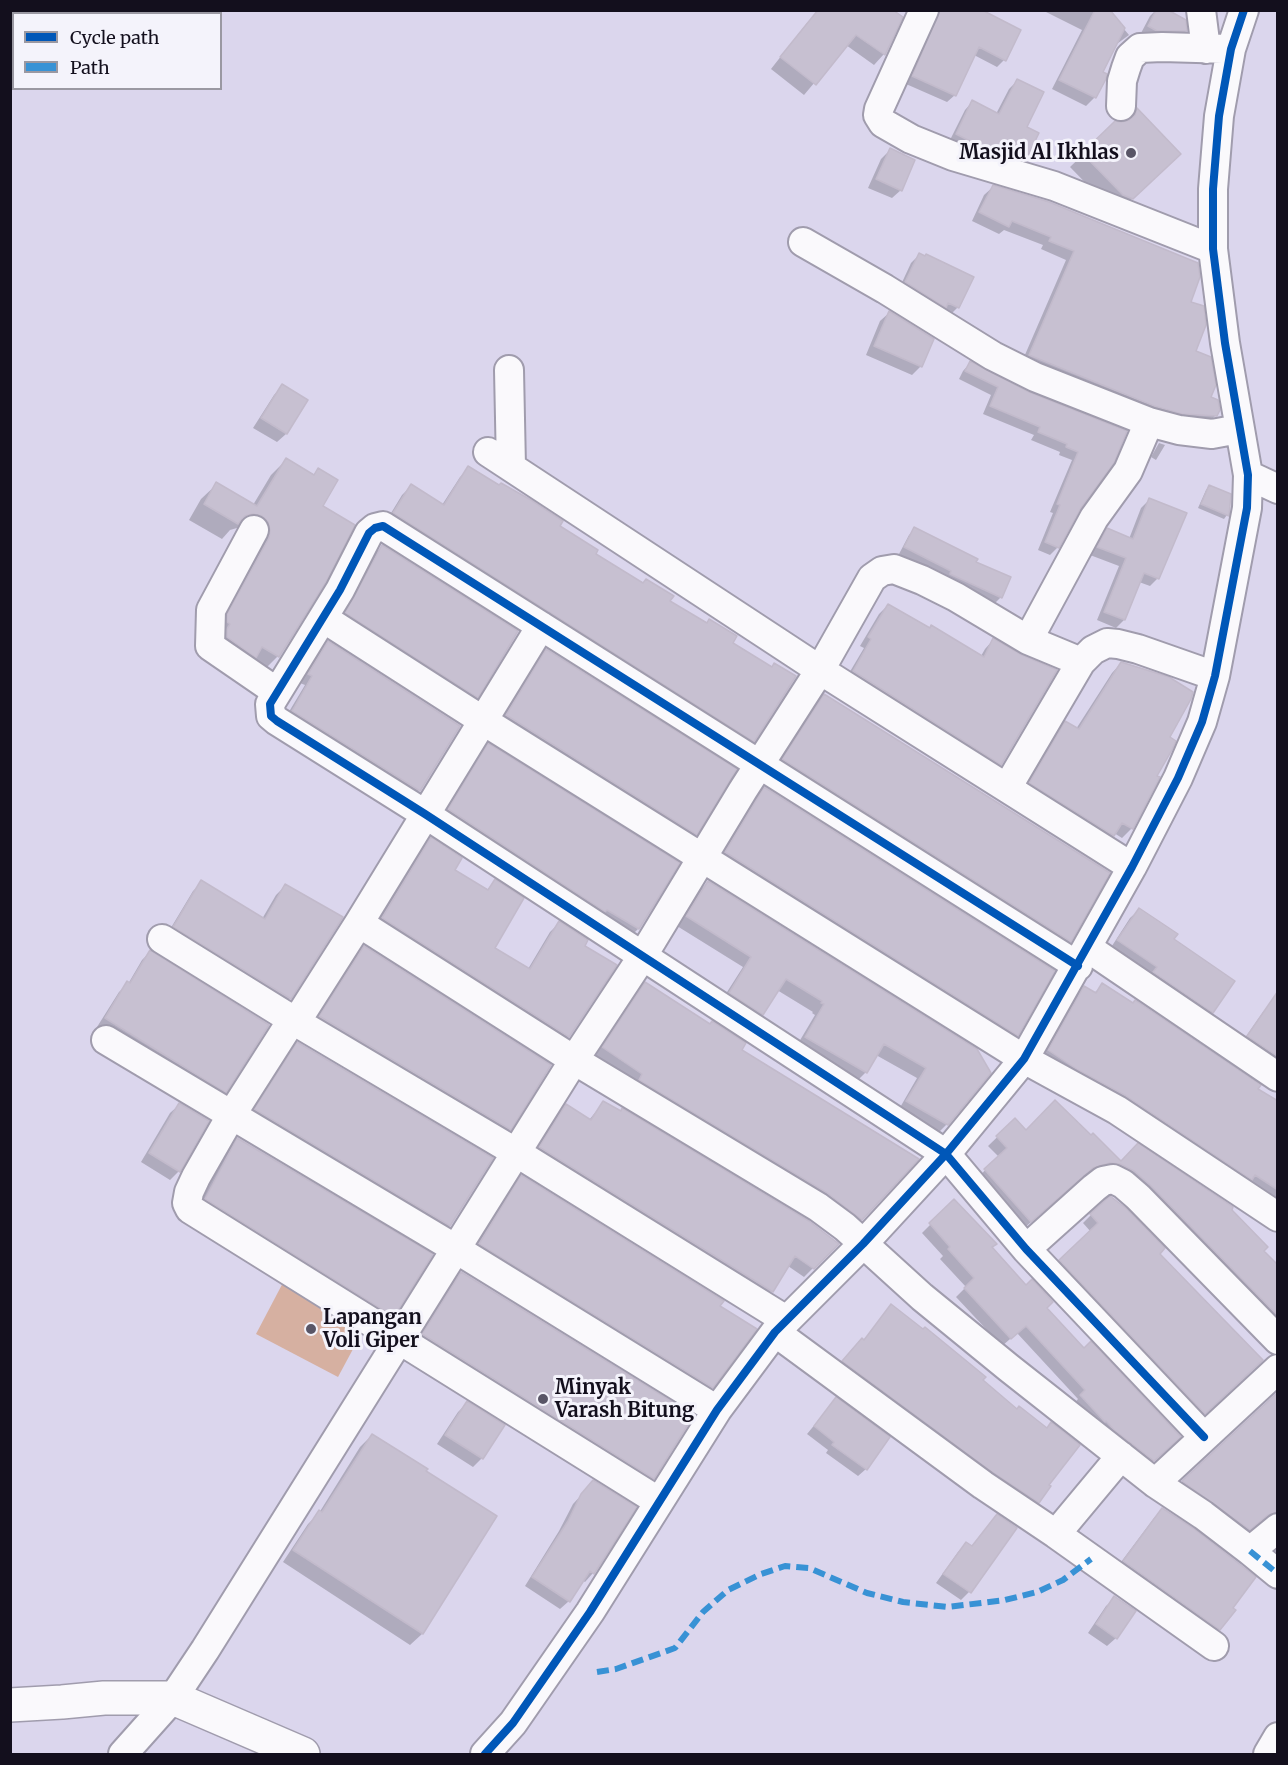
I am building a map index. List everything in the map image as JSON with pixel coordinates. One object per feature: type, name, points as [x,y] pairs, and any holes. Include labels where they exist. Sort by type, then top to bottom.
[{"type":"street","points":[[924,10],[879,109],[878,116],[883,123],[911,139],[953,156],[1054,186],[1213,249]]},
{"type":"street","points":[[485,1755],[513,1723],[590,1612],[717,1410],[780,1326],[863,1244],[946,1154],[1024,1059],[1132,867],[1178,778],[1202,722],[1215,676],[1247,508],[1248,475],[1239,429],[1213,249],[1213,189],[1219,116],[1218,50],[1201,10]]},
{"type":"street","points":[[1218,50],[1244,10]]},
{"type":"street","points":[[1121,106],[1122,81],[1126,68],[1130,57],[1140,48],[1162,46],[1218,50]]},
{"type":"street","points":[[803,242],[885,289],[993,356],[1035,377],[1149,422],[1179,430],[1212,434],[1239,429]]},
{"type":"street","points":[[509,370],[511,467]]},
{"type":"street","points":[[1028,640],[1089,526],[1128,471],[1149,422]]},
{"type":"street","points":[[488,452],[820,670],[1132,867]]},
{"type":"street","points":[[1248,475],[1278,489]]},
{"type":"street","points":[[1204,1437],[1026,1249],[946,1154],[271,716],[270,704],[323,618],[369,533],[382,526],[760,766],[1083,957],[1278,1077]]},
{"type":"street","points":[[254,530],[211,610],[210,646],[277,692]]},
{"type":"street","points":[[123,1755],[173,1698],[518,1153],[574,1059],[642,957],[743,790],[820,670],[872,578],[882,571],[894,569],[956,597],[1028,640],[1081,662]]},
{"type":"street","points":[[323,618],[1024,1059],[1117,1110],[1278,1217]]},
{"type":"street","points":[[541,626],[359,923],[232,1114],[189,1192],[187,1203],[190,1209],[658,1501]]},
{"type":"street","points":[[1007,788],[1081,662],[1093,650],[1107,644],[1118,644],[1215,676]]},
{"type":"street","points":[[359,923],[574,1059],[791,1189],[845,1227],[922,1297],[1155,1483],[1203,1515],[1278,1574]]},
{"type":"street","points":[[162,939],[294,1021],[518,1153],[780,1326],[983,1485],[1214,1646]]},
{"type":"street","points":[[106,1040],[456,1249],[717,1410]]},
{"type":"street","points":[[1026,1249],[1103,1181],[1113,1179],[1138,1197],[1278,1340]]},
{"type":"street","points":[[1155,1483],[1278,1370]]},
{"type":"street","points":[[1056,1534],[1121,1456]]},
{"type":"street","points":[[1250,1551],[1278,1528]]},
{"type":"street","points":[[10,1705],[104,1698],[173,1698],[293,1753]]},
{"type":"street","points":[[1269,1755],[1278,1737]]},
{"type":"shaded area","name":"Lapangan Voli Giper","points":[[286,1277],[367,1323],[338,1377],[256,1334]]},
{"type":"building","points":[[818,10],[893,10],[903,17],[885,55],[856,35],[816,85],[780,57]]},
{"type":"building","points":[[940,10],[982,10],[1021,30],[1006,61],[979,47],[956,96],[912,76]]},
{"type":"building","points":[[1095,10],[1110,10],[1125,28],[1103,72],[1107,74],[1106,79],[1096,98],[1059,80]]},
{"type":"building","points":[[1156,10],[1168,10],[1186,20],[1187,31],[1157,31],[1148,26]]},
{"type":"building","points":[[1017,79],[1044,92],[1027,127],[1039,133],[1026,160],[986,149],[956,134],[972,100],[999,114]]},
{"type":"building","name":"Masjid Al Ikhlas","points":[[1137,108],[1181,154],[1133,199],[1123,195],[1082,153],[1115,121],[1129,120],[1135,115]]},
{"type":"building","points":[[890,148],[915,160],[902,191],[876,179]]},
{"type":"building","points":[[993,185],[1049,202],[1198,263],[1200,277],[1191,302],[1204,306],[1206,325],[1196,351],[1211,357],[1216,385],[1211,397],[1218,400],[1220,410],[1217,416],[1182,414],[1154,406],[1029,355],[1074,251],[1049,241],[1051,237],[1012,221],[1009,227],[979,212]]},
{"type":"building","points":[[919,253],[925,256],[926,254],[974,277],[959,308],[948,303],[946,308],[905,282]]},
{"type":"building","points":[[889,311],[934,339],[922,367],[874,346]]},
{"type":"building","points":[[970,361],[1029,392],[1127,431],[1114,463],[1081,508],[1059,548],[1045,542],[1060,505],[1057,504],[1078,452],[1066,447],[1067,444],[1038,432],[1040,427],[990,406],[998,387],[965,371]]},
{"type":"building","points":[[282,384],[308,400],[287,434],[261,418]]},
{"type":"building","points":[[286,458],[314,475],[318,468],[338,480],[323,506],[355,525],[326,582],[279,657],[262,647],[256,658],[227,637],[230,624],[227,622],[227,614],[269,538],[268,522],[262,516],[253,514],[245,516],[238,524],[204,504],[216,482],[257,506]]},
{"type":"building","points":[[468,466],[499,485],[501,483],[531,500],[563,521],[560,526],[598,550],[596,554],[643,583],[646,579],[674,596],[670,601],[707,623],[709,619],[737,636],[733,643],[772,667],[774,663],[796,676],[754,742],[393,513],[411,484],[444,505]]},
{"type":"building","points":[[1209,485],[1231,494],[1229,516],[1201,504]]},
{"type":"building","points":[[1149,498],[1187,513],[1159,579],[1144,573],[1125,620],[1104,612],[1126,558],[1097,547],[1107,528],[1133,539]]},
{"type":"building","points":[[914,527],[978,559],[976,562],[1011,577],[1002,598],[950,574],[951,571],[904,547]]},
{"type":"building","points":[[382,545],[518,631],[478,698],[345,613]]},
{"type":"building","points":[[888,604],[930,628],[931,625],[984,657],[993,638],[1022,655],[1057,670],[1001,765],[853,671],[871,639],[868,637]]},
{"type":"building","points":[[328,641],[460,726],[420,791],[292,711],[312,676],[308,674]]},
{"type":"building","points":[[546,649],[737,769],[697,835],[506,715]]},
{"type":"building","points":[[1121,662],[1169,677],[1193,692],[1170,737],[1176,741],[1133,829],[1122,823],[1114,836],[1029,783],[1065,721],[1079,729]]},
{"type":"building","points":[[824,694],[1110,873],[1071,942],[782,759]]},
{"type":"building","points":[[488,743],[680,863],[639,929],[607,910],[605,912],[448,809]]},
{"type":"building","points":[[764,787],[1055,971],[1018,1036],[725,852]]},
{"type":"building","points":[[431,837],[462,858],[455,870],[488,890],[495,879],[524,898],[495,948],[530,969],[559,921],[588,940],[585,946],[617,965],[569,1037],[382,918]]},
{"type":"building","points":[[201,880],[265,919],[285,884],[343,917],[291,999],[173,927]]},
{"type":"building","points":[[708,881],[977,1049],[991,1073],[948,1125],[906,1101],[926,1068],[884,1044],[867,1073],[805,1037],[824,1004],[786,979],[763,1015],[729,993],[751,957],[686,916]]},
{"type":"building","points":[[1139,908],[1178,934],[1174,939],[1235,981],[1213,1013],[1153,972],[1157,967],[1117,940]]},
{"type":"building","points":[[364,946],[551,1065],[511,1130],[319,1016]]},
{"type":"building","points":[[150,950],[269,1025],[226,1093],[105,1018],[127,981],[130,983]]},
{"type":"building","points":[[645,982],[710,1024],[712,1021],[746,1043],[742,1050],[919,1159],[862,1220],[827,1193],[639,1080],[642,1074],[602,1047]]},
{"type":"building","points":[[1102,983],[1133,1003],[1135,1000],[1261,1085],[1258,1089],[1278,1101],[1278,1190],[1255,1175],[1252,1180],[1126,1096],[1078,1070],[1048,1050],[1084,986],[1096,993]]},
{"type":"building","points":[[1278,991],[1278,1055],[1277,1056],[1247,1036]]},
{"type":"building","points":[[297,1042],[493,1158],[450,1226],[254,1109]]},
{"type":"building","points":[[1055,1100],[1121,1161],[1138,1143],[1233,1207],[1232,1210],[1268,1247],[1264,1251],[1278,1265],[1278,1316],[1150,1185],[1134,1171],[1120,1164],[1110,1163],[1093,1168],[1031,1222],[984,1169],[1007,1148],[996,1136],[1015,1118],[1026,1130]]},
{"type":"building","points":[[603,1101],[621,1111],[622,1108],[809,1221],[839,1244],[814,1269],[795,1256],[773,1292],[539,1147],[566,1104],[591,1120]]},
{"type":"building","points":[[179,1103],[209,1121],[180,1172],[149,1153]]},
{"type":"building","points":[[237,1138],[433,1254],[394,1317],[205,1199]]},
{"type":"building","points":[[521,1175],[724,1301],[720,1306],[757,1329],[713,1388],[479,1244]]},
{"type":"building","points":[[1110,1196],[1127,1209],[1165,1248],[1160,1254],[1263,1360],[1205,1414],[1059,1260],[1098,1223],[1090,1214]]},
{"type":"building","points":[[954,1199],[997,1244],[992,1247],[1026,1285],[1032,1279],[1053,1302],[1047,1308],[1084,1348],[1091,1341],[1181,1437],[1154,1461],[1105,1422],[1080,1395],[1085,1390],[1026,1326],[1011,1339],[964,1288],[974,1278],[929,1223]]},
{"type":"building","points":[[461,1272],[694,1415],[654,1479],[422,1334]]},
{"type":"building","points":[[891,1304],[923,1329],[925,1327],[986,1377],[983,1380],[1017,1409],[1019,1406],[1047,1428],[1051,1422],[1080,1445],[1049,1485],[1051,1486],[1039,1503],[992,1472],[842,1361],[862,1338],[864,1340]]},
{"type":"building","points":[[1278,1392],[1278,1512],[1268,1515],[1250,1530],[1182,1481]]},
{"type":"building","points":[[836,1397],[890,1437],[867,1470],[832,1445],[834,1442],[814,1426]]},
{"type":"building","points":[[467,1401],[505,1425],[483,1459],[445,1435]]},
{"type":"building","points":[[372,1434],[497,1516],[423,1634],[293,1550],[319,1510],[322,1512]]},
{"type":"building","points":[[593,1480],[637,1507],[594,1574],[590,1571],[570,1602],[532,1577],[568,1521],[581,1494]]},
{"type":"building","points":[[1162,1508],[1193,1528],[1256,1577],[1233,1608],[1236,1610],[1220,1630],[1123,1561]]},
{"type":"building","points":[[997,1514],[1017,1528],[971,1593],[943,1574],[966,1542],[972,1546]]},
{"type":"building","points":[[1114,1596],[1136,1611],[1117,1639],[1096,1624]]},
{"type":"marked path","points":[[1250,1551],[1278,1574]]},
{"type":"marked path","points":[[597,1672],[616,1669],[675,1648],[703,1612],[728,1590],[761,1574],[785,1566],[809,1568],[867,1593],[903,1602],[948,1607],[1005,1600],[1037,1592],[1063,1580],[1091,1559]]},
{"type":"cycle path","points":[[485,1754],[513,1723],[590,1612],[717,1410],[775,1332],[863,1244],[946,1154],[1024,1059],[1132,867],[1178,778],[1202,722],[1215,676],[1247,508],[1248,475],[1225,343],[1213,249],[1213,189],[1219,116],[1231,49],[1244,10]]},
{"type":"cycle path","points":[[1078,966],[383,526],[369,533],[340,590],[270,704],[271,716],[277,721],[425,814],[946,1154],[1026,1249],[1204,1437]]},
{"type":"place","name":"Masjid Al Ikhlas","points":[[1131,153]]},
{"type":"place","name":"Lapangan Voli Giper","points":[[311,1329]]},
{"type":"place","name":"Minyak Varash Bitung","points":[[543,1399]]}]
